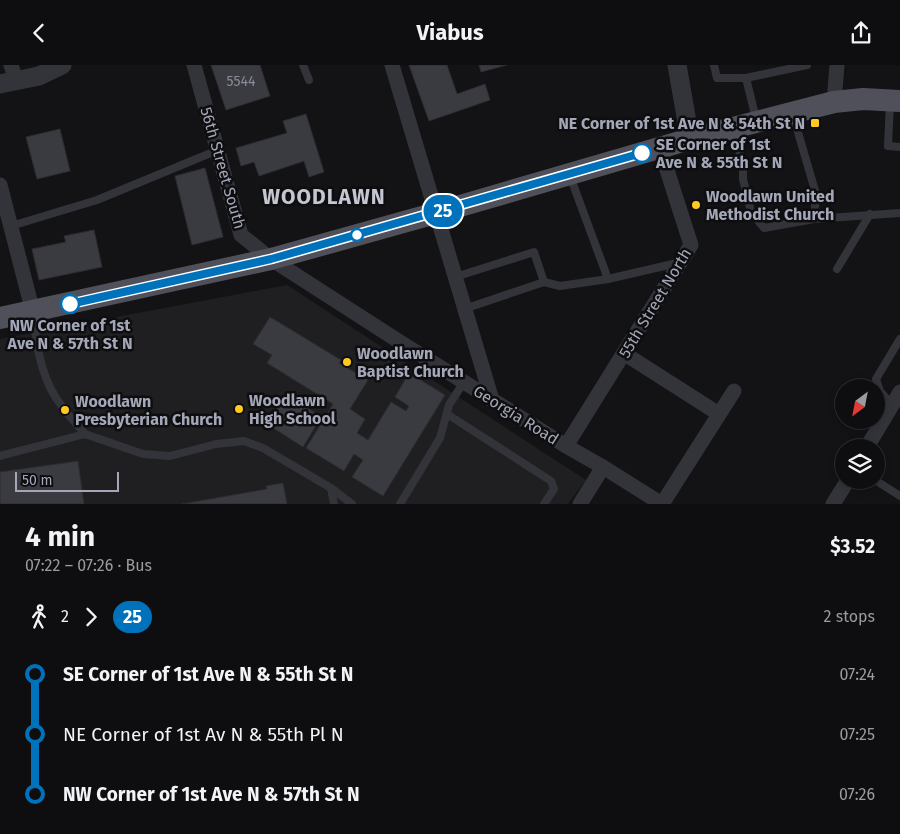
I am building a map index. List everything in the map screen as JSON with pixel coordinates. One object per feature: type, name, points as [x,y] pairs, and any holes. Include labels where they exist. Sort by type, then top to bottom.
[{"type":"main road","points":[[0,319],[271,259],[690,139],[834,102],[863,99],[895,100]]},
{"type":"street","points":[[9,76],[38,76],[62,65]]},
{"type":"street","name":"56th Street South","points":[[194,65],[241,235],[271,259]]},
{"type":"street","points":[[392,65],[492,400]]},
{"type":"street","points":[[677,65],[690,139]]},
{"type":"street","points":[[834,102],[837,65]]},
{"type":"street","name":"55th Street North","points":[[566,447],[691,245],[660,148]]},
{"type":"street","points":[[0,185],[33,312]]},
{"type":"street","name":"Georgia Road","points":[[271,259],[566,447],[603,467],[662,504]]},
{"type":"street","points":[[625,354],[719,414]]},
{"type":"street","points":[[662,504],[734,391]]},
{"type":"street","points":[[872,439],[896,398]]},
{"type":"street","points":[[580,504],[603,467]]},
{"type":"street","points":[[833,504],[842,489]]},
{"type":"lane","points":[[303,65],[309,80]]},
{"type":"lane","points":[[714,65],[717,78],[746,77],[807,65]]},
{"type":"lane","points":[[746,77],[756,122]]},
{"type":"lane","points":[[895,100],[888,146],[900,147]]},
{"type":"lane","points":[[792,113],[816,195],[814,219]]},
{"type":"lane","points":[[733,128],[743,165],[743,179],[751,212],[764,227],[814,219],[900,213]]},
{"type":"lane","points":[[11,226],[97,200],[218,150]]},
{"type":"lane","points":[[570,174],[608,279]]},
{"type":"lane","points":[[837,269],[870,214]]},
{"type":"lane","points":[[455,277],[534,252],[544,282]]},
{"type":"lane","points":[[464,309],[544,282],[560,286],[608,279],[673,264],[678,266]]},
{"type":"lane","points":[[33,312],[41,363],[48,380],[56,397],[85,434],[143,454],[170,456],[216,444],[244,441],[262,448],[330,488],[352,504]]},
{"type":"lane","points":[[896,398],[880,391],[876,379],[900,339]]},
{"type":"lane","points":[[400,504],[440,438],[449,405],[464,382]]},
{"type":"lane","points":[[447,414],[551,481],[554,489],[544,504]]},
{"type":"lane","points":[[0,456],[85,434]]},
{"type":"lane","points":[[885,486],[900,496]]},
{"type":"lane","points":[[330,488],[334,504]]},
{"type":"shaded area","name":"Woodlawn High School","points":[[287,285],[586,480],[568,504],[0,504],[0,339]]},
{"type":"building","points":[[211,65],[260,65],[270,96],[226,110]]},
{"type":"building","points":[[409,65],[447,65],[457,94],[485,84],[490,100],[429,121]]},
{"type":"building","points":[[479,65],[507,65],[481,72]]},
{"type":"building","points":[[306,114],[324,172],[309,177],[304,161],[259,176],[254,162],[241,166],[236,148],[287,133],[283,121]]},
{"type":"building","points":[[60,129],[70,171],[37,179],[26,137]]},
{"type":"building","points":[[205,168],[223,237],[192,245],[175,176]]},
{"type":"building","points":[[94,230],[102,267],[39,280],[32,249],[66,242],[64,236]]},
{"type":"building","points":[[270,317],[341,360],[339,363],[368,380],[350,409],[365,419],[357,433],[368,440],[391,402],[406,411],[409,406],[395,397],[409,373],[445,395],[383,496],[352,477],[363,460],[354,454],[344,471],[306,448],[333,404],[267,363],[272,355],[253,344]]},
{"type":"building","points":[[282,400],[293,408],[297,401],[317,414],[312,421],[317,424],[303,447],[267,424]]},
{"type":"building","points":[[78,461],[84,504],[0,504],[0,472]]},
{"type":"building","points":[[283,483],[287,504],[182,504],[267,489],[266,486]]},
{"type":"bus line","name":"25","points":[[70,304],[271,259],[642,153]]},
{"type":"place","name":"NE Corner of 1st Ave N & 54th St N","points":[[815,123]]},
{"type":"place","name":"SE Corner of 1st Ave N & 55th St N","points":[[642,153]]},
{"type":"place","name":"Woodlawn United Methodist Church","points":[[696,205]]},
{"type":"place","name":"NW Corner of 1st Ave N & 57th St N","points":[[70,304]]},
{"type":"place","name":"Woodlawn Baptist Church","points":[[347,362]]},
{"type":"place","name":"Woodlawn High School","points":[[239,409]]},
{"type":"place","name":"Woodlawn Presbyterian Church","points":[[65,410]]},
{"type":"district","name":"WOODLAWN","points":[[324,197]]}]
